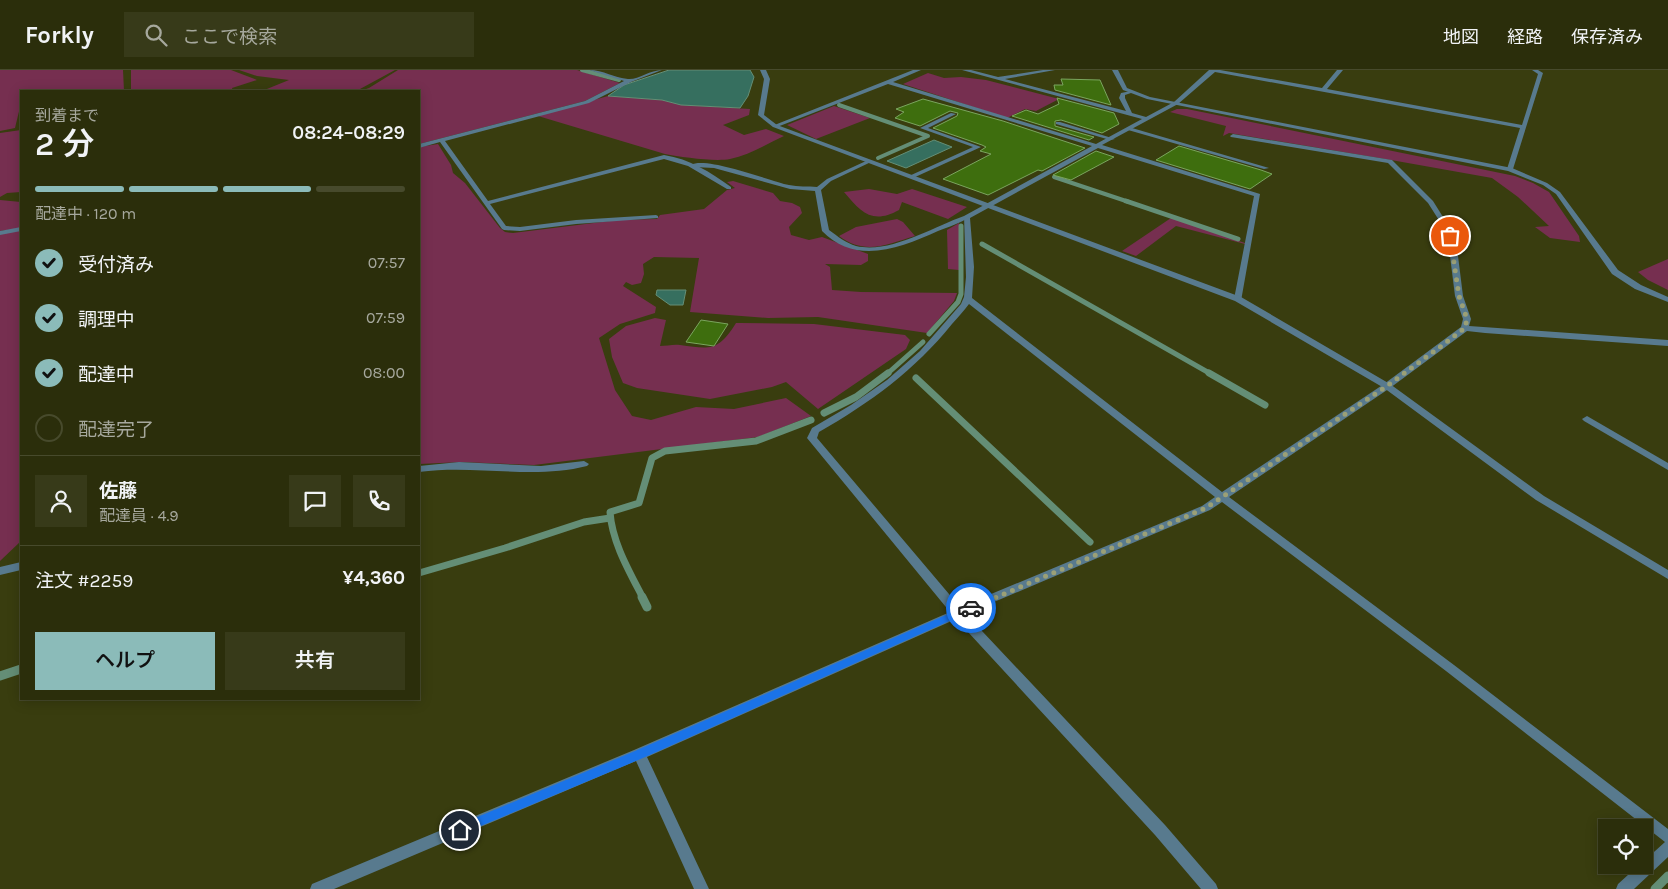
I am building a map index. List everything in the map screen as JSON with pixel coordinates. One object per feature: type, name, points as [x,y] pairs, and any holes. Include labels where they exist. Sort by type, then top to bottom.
[{"type":"street","points":[[592,70],[629,81]]},
{"type":"street","points":[[420,146],[587,102],[629,81],[659,70]]},
{"type":"street","points":[[763,70],[767,80],[761,115],[775,126],[1238,299],[1387,386],[1540,498],[1668,575]]},
{"type":"street","points":[[775,126],[918,70]]},
{"type":"street","points":[[966,70],[1147,119]]},
{"type":"street","points":[[998,79],[1052,70]]},
{"type":"street","points":[[1115,70],[1123,87],[1129,92],[1149,98],[1510,169],[1545,184],[1558,193],[1616,272],[1638,287],[1668,300]]},
{"type":"street","points":[[818,189],[826,231],[846,244],[857,248],[872,249],[897,244],[966,217],[985,205],[1098,147],[1176,103],[1213,70],[1524,126]]},
{"type":"street","points":[[1324,89],[1340,70]]},
{"type":"street","points":[[1510,169],[1542,74],[1535,70]]},
{"type":"street","points":[[888,82],[1258,196],[1238,299]]},
{"type":"street","points":[[1129,92],[1123,94],[1122,98],[1130,114]]},
{"type":"street","points":[[911,177],[978,147],[923,128],[953,114]]},
{"type":"street","points":[[1058,123],[1112,139]]},
{"type":"street","points":[[1130,129],[1266,168]]},
{"type":"street","points":[[317,889],[639,754],[958,613],[1206,508],[1387,386],[1465,328],[1467,319],[1459,296],[1453,248],[1446,225],[1431,202],[1390,161],[1233,136]]},
{"type":"street","points":[[442,141],[504,228],[520,229],[585,221],[656,217]]},
{"type":"street","points":[[486,202],[654,158],[675,158],[694,165],[729,188]]},
{"type":"street","points":[[694,165],[714,166],[790,187],[818,189],[829,180],[868,162]]},
{"type":"street","points":[[966,217],[970,267],[968,299],[935,341],[896,379],[871,397],[815,430],[812,438],[958,613],[1160,830],[1211,889]]},
{"type":"street","points":[[0,233],[20,229]]},
{"type":"street","points":[[968,299],[1222,497],[1450,668],[1668,837]]},
{"type":"street","points":[[1465,328],[1495,332],[1668,343]]},
{"type":"street","points":[[1587,419],[1668,467]]},
{"type":"street","points":[[420,469],[461,466],[537,469],[584,464]]},
{"type":"street","points":[[0,571],[20,566]]},
{"type":"street","points":[[639,754],[702,889]]},
{"type":"street","points":[[1623,889],[1668,848]]},
{"type":"shaded area","points":[[0,70],[123,70],[124,90],[20,90],[20,107],[15,128],[0,131]]},
{"type":"shaded area","points":[[131,70],[231,70],[257,80],[232,88],[233,90],[131,90]]},
{"type":"shaded area","points":[[239,70],[395,70],[356,90],[264,90],[289,80],[257,76]]},
{"type":"shaded area","points":[[398,70],[577,70],[620,83],[585,101],[420,144],[420,90],[363,90]]},
{"type":"shaded area","points":[[928,73],[944,78],[961,77],[986,80],[1059,99],[1036,111],[1025,109],[1007,118],[903,84]]},
{"type":"shaded area","points":[[608,96],[662,100],[682,105],[750,109],[749,115],[723,125],[744,135],[766,129],[784,136],[737,157],[724,160],[707,160],[665,154],[538,116]]},
{"type":"shaded area","points":[[834,106],[870,118],[816,139],[787,125]]},
{"type":"shaded area","points":[[1177,109],[1187,109],[1515,176],[1549,192],[1579,236],[1580,242],[1550,238],[1535,227],[1549,226],[1518,197],[1492,178],[1229,133],[1223,136],[1226,126],[1170,112]]},
{"type":"shaded area","points":[[20,130],[20,192],[7,193],[0,197],[0,133]]},
{"type":"shaded area","points":[[438,144],[451,165],[453,173],[465,183],[505,232],[513,233],[618,220],[657,219],[660,215],[704,209],[727,190],[735,188],[727,182],[733,181],[773,193],[780,201],[792,203],[800,207],[802,213],[789,227],[791,235],[809,240],[822,237],[868,254],[868,261],[861,265],[825,264],[830,267],[832,290],[957,293],[954,301],[927,333],[818,317],[768,318],[690,312],[699,258],[654,257],[643,264],[644,274],[641,283],[632,285],[626,282],[623,286],[656,307],[655,313],[620,324],[599,338],[615,390],[632,416],[651,420],[696,407],[734,409],[786,398],[811,416],[758,437],[534,465],[462,462],[420,464],[420,147]]},
{"type":"shaded area","points":[[869,189],[897,194],[912,189],[967,207],[948,219],[902,202],[899,210],[890,214],[874,216],[862,210],[844,192]]},
{"type":"shaded area","points":[[0,200],[20,202],[20,228],[0,231]]},
{"type":"shaded area","points":[[1171,218],[1245,244],[1176,226],[1136,256],[1122,251]]},
{"type":"shaded area","points":[[897,219],[903,222],[915,236],[886,245],[867,247],[858,246],[839,236],[856,227]]},
{"type":"shaded area","points":[[959,223],[959,270],[948,269],[947,230]]},
{"type":"shaded area","points":[[20,230],[20,542],[0,561],[0,234]]},
{"type":"shaded area","points":[[1668,259],[1668,290],[1648,280],[1638,272]]},
{"type":"shaded area","points":[[655,318],[666,320],[660,346],[712,346],[724,339],[736,323],[814,324],[905,335],[910,340],[906,349],[818,409],[786,382],[772,387],[710,399],[637,388],[623,383],[612,357],[609,339],[626,326]]},
{"type":"water","points":[[669,70],[750,70],[754,77],[748,96],[740,108],[681,105],[662,100],[608,96],[624,85]]},
{"type":"water","points":[[934,140],[952,147],[906,168],[887,161]]},
{"type":"water","points":[[657,290],[686,290],[683,305],[670,305],[656,295]]},
{"type":"building","points":[[1061,79],[1100,80],[1111,105],[1055,90],[1054,85],[1063,85]]},
{"type":"building","points":[[1057,98],[1114,113],[1119,124],[1102,133],[1061,120],[1055,121],[1055,126],[1094,137],[1089,140],[1012,116],[1026,110],[1038,114],[1059,104]]},
{"type":"building","points":[[923,99],[1003,121],[1085,148],[1042,171],[1038,170],[988,195],[943,179],[991,154],[980,151],[986,147],[982,145],[933,128],[957,116],[958,113],[950,111],[920,126],[895,118],[904,112],[896,109]]},
{"type":"building","points":[[1179,146],[1272,174],[1250,189],[1156,160]]},
{"type":"building","points":[[1096,151],[1114,157],[1071,180],[1053,175]]},
{"type":"building","points":[[701,320],[728,324],[714,346],[686,342]]},
{"type":"waterway","points":[[582,70],[619,80]]},
{"type":"waterway","points":[[839,105],[928,136],[878,158]]},
{"type":"waterway","points":[[1054,177],[1126,201]]},
{"type":"waterway","points":[[1126,201],[1238,239]]},
{"type":"waterway","points":[[929,334],[958,302],[961,294],[961,226]]},
{"type":"waterway","points":[[982,244],[1211,374]]},
{"type":"waterway","points":[[887,374],[923,342]]},
{"type":"waterway","points":[[824,413],[856,397],[888,373]]},
{"type":"waterway","points":[[1209,373],[1265,405]]},
{"type":"waterway","points":[[916,378],[1090,542]]},
{"type":"waterway","points":[[643,598],[618,545],[611,523],[610,512],[639,503],[652,458],[665,451],[756,441],[811,420]]},
{"type":"waterway","points":[[420,573],[505,548],[584,522],[610,518]]},
{"type":"waterway","points":[[642,597],[647,607]]},
{"type":"waterway","points":[[0,676],[20,669]]},
{"type":"waterway","points":[[1655,889],[1668,876]]},
{"type":"way so far","points":[[971,608],[1206,508],[1387,386],[1465,328],[1467,319],[1459,296],[1450,236]]},
{"type":"route","points":[[460,830],[549,790],[639,754],[971,608]]}]
